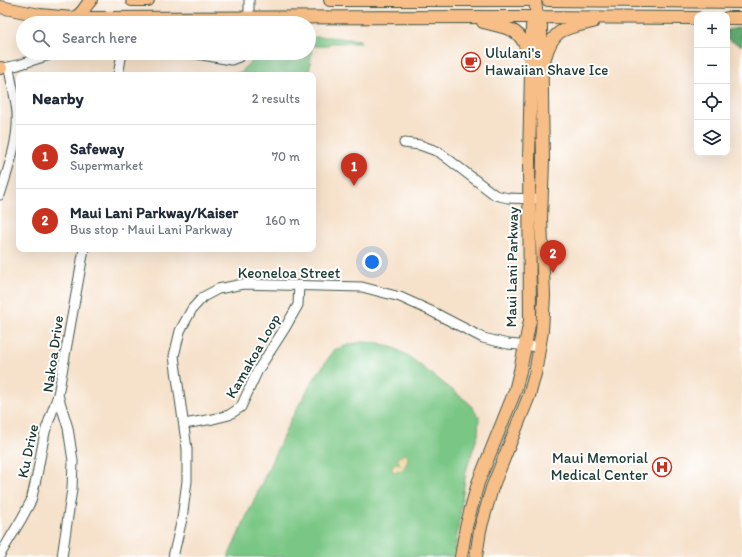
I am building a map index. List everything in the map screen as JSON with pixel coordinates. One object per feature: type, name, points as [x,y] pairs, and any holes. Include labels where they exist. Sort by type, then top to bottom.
[{"type":"main road","points":[[76,16],[81,14],[91,0]]},
{"type":"main road","points":[[94,0],[100,12],[104,16]]},
{"type":"main road","points":[[132,0],[148,0]]},
{"type":"main road","points":[[330,0],[529,0]]},
{"type":"main road","name":"Maui Lani Parkway","points":[[476,557],[480,530],[492,488],[529,396],[535,374],[544,317],[541,218],[543,161],[541,26],[537,17],[534,0]]},
{"type":"main road","points":[[548,0],[742,2]]},
{"type":"main road","points":[[0,6],[51,16]]},
{"type":"main road","points":[[316,19],[463,17],[694,18]]},
{"type":"main road","points":[[463,17],[506,27],[514,31],[525,43],[531,60]]},
{"type":"main road","name":"Maui Lani Parkway","points":[[461,557],[466,527],[478,483],[515,391],[526,346],[530,320],[528,160],[532,26],[537,17]]},
{"type":"main road","points":[[542,73],[549,45],[556,35],[569,28],[617,17]]},
{"type":"main road","points":[[730,18],[742,18]]},
{"type":"street","points":[[249,0],[249,16]]},
{"type":"street","points":[[16,97],[3,68],[31,60]]},
{"type":"street","points":[[119,72],[121,60]]},
{"type":"street","points":[[0,195],[12,153],[16,130]]},
{"type":"street","points":[[404,143],[420,145],[439,152],[495,195],[508,198],[542,199]]},
{"type":"street","name":"Nakoa Drive","points":[[62,557],[72,489],[72,461],[68,428],[58,395],[83,252]]},
{"type":"street","name":"Keoneloa Street","points":[[173,557],[182,519],[187,482],[187,449],[174,356],[180,331],[192,309],[203,297],[218,289],[243,284],[362,287],[400,297],[483,338],[508,344],[540,347]]},
{"type":"street","name":"Kamakoa Loop","points":[[184,424],[229,415],[241,407],[258,370],[298,305],[299,285]]},
{"type":"street","name":"Ku Drive","points":[[0,555],[31,500],[45,432],[58,395]]},
{"type":"green space","points":[[742,27],[742,45],[730,40],[730,29]]},
{"type":"green space","points":[[316,37],[360,40],[360,43],[329,43],[328,46],[316,46]]},
{"type":"green space","points":[[252,60],[311,60],[309,72],[241,72],[244,71],[244,68]]},
{"type":"green space","points":[[362,342],[379,343],[394,348],[407,355],[469,403],[479,417],[478,435],[466,471],[454,557],[228,557],[291,419],[312,382],[334,350]]},
{"type":"sand","points":[[404,454],[408,456],[406,465],[400,471],[394,472],[392,467],[395,463],[400,464],[397,458]]},
{"type":"place","name":"Ululani's Hawaiian Shave Ice","points":[[471,62]]},
{"type":"place","name":"Safeway","points":[[354,186]]},
{"type":"place","name":"Maui Lani Parkway/Kaiser","points":[[553,273]]},
{"type":"place","name":"Maui Memorial Medical Center","points":[[662,467]]}]
